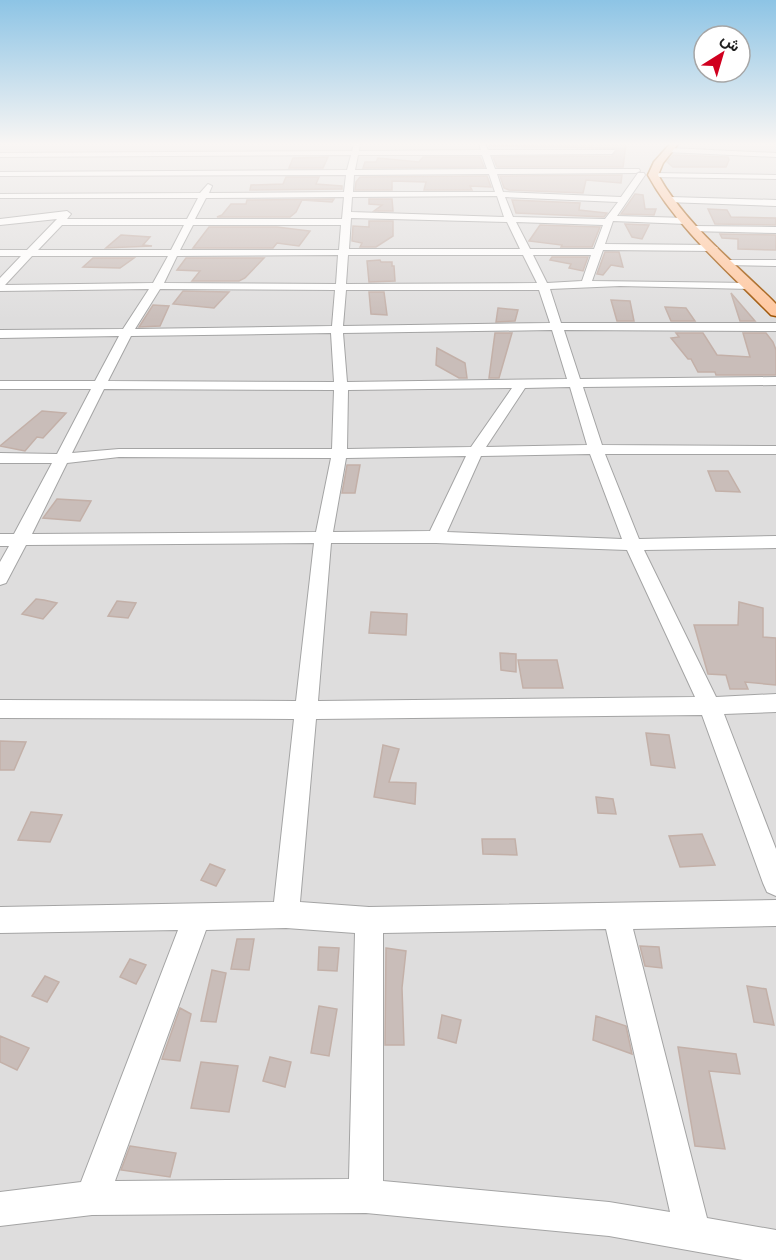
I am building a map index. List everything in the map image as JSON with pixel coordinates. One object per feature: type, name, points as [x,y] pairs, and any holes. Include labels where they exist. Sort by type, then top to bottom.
[{"type":"main road","points":[[672,203],[690,225],[776,312]]},
{"type":"street","points":[[0,286],[75,203]]},
{"type":"street","points":[[0,579],[127,332],[157,286],[199,203]]},
{"type":"street","points":[[286,915],[323,538],[339,454],[341,386],[337,330],[347,203]]},
{"type":"street","points":[[504,203],[544,287],[596,449],[633,545],[710,706],[776,883]]},
{"type":"street","points":[[586,284],[610,220],[619,203]]},
{"type":"street","points":[[0,222],[62,219],[189,222],[346,219],[610,220],[776,230]]},
{"type":"street","points":[[0,253],[713,249]]},
{"type":"street","points":[[730,263],[776,263]]},
{"type":"street","points":[[0,286],[544,287],[586,284],[751,286]]},
{"type":"street","points":[[0,334],[556,326],[776,327]]},
{"type":"street","points":[[0,385],[341,386],[776,381]]},
{"type":"street","points":[[436,537],[476,451],[521,384]]},
{"type":"street","points":[[0,458],[62,459],[118,453],[339,454],[596,449],[776,450]]},
{"type":"street","points":[[0,540],[436,537],[633,545],[776,542]]},
{"type":"street","points":[[0,709],[307,710],[710,706],[776,703]]},
{"type":"street","points":[[0,920],[286,915],[369,920],[776,913]]},
{"type":"street","points":[[616,914],[693,1234]]},
{"type":"street","points":[[92,1197],[197,917]]},
{"type":"street","points":[[366,1196],[369,920]]},
{"type":"street","points":[[0,1209],[92,1197],[366,1196],[609,1219],[776,1248]]},
{"type":"shaded area","points":[[0,203],[776,203],[776,1260],[0,1260]]},
{"type":"building","points":[[301,203],[296,212],[290,217],[217,217],[222,215],[231,204]]},
{"type":"building","points":[[392,203],[393,211],[374,211],[382,205],[369,204]]},
{"type":"building","points":[[513,203],[580,203],[579,210],[607,213],[604,217],[516,213]]},
{"type":"building","points":[[629,203],[644,203],[645,209],[656,209],[654,215],[621,214]]},
{"type":"building","points":[[708,209],[727,210],[731,217],[776,218],[776,225],[715,224]]},
{"type":"building","points":[[369,221],[393,221],[393,236],[376,247],[360,247],[362,243],[352,241],[353,226],[369,227]]},
{"type":"building","points":[[625,224],[649,225],[642,239],[632,237]]},
{"type":"building","points":[[540,225],[600,227],[592,247],[561,247],[562,245],[529,241]]},
{"type":"building","points":[[209,227],[277,227],[310,231],[299,246],[277,243],[273,248],[193,248]]},
{"type":"building","points":[[720,234],[776,235],[776,250],[738,249],[738,239],[722,238]]},
{"type":"building","points":[[121,235],[150,237],[143,245],[152,246],[106,248]]},
{"type":"building","points":[[605,252],[619,252],[623,267],[611,265],[603,275],[597,274]]},
{"type":"building","points":[[552,257],[588,257],[583,271],[569,268],[571,264],[550,260]]},
{"type":"building","points":[[93,258],[134,258],[120,268],[83,267]]},
{"type":"building","points":[[186,258],[264,258],[245,278],[239,281],[192,281],[200,271],[177,270]]},
{"type":"building","points":[[380,260],[381,262],[392,262],[395,281],[369,282],[367,261]]},
{"type":"building","points":[[183,291],[229,292],[214,308],[173,304]]},
{"type":"building","points":[[369,292],[384,292],[387,315],[371,314]]},
{"type":"building","points":[[731,293],[755,321],[740,321]]},
{"type":"building","points":[[611,300],[630,301],[634,321],[617,321]]},
{"type":"building","points":[[153,305],[169,306],[160,326],[139,327]]},
{"type":"building","points":[[665,307],[686,308],[695,321],[671,321]]},
{"type":"building","points":[[498,308],[518,310],[515,321],[496,322]]},
{"type":"building","points":[[495,333],[512,333],[499,378],[489,378]]},
{"type":"building","points":[[676,333],[703,333],[717,355],[750,357],[743,333],[766,333],[776,350],[776,375],[716,375],[715,372],[698,372],[691,359],[688,359],[671,338],[679,337]]},
{"type":"building","points":[[437,348],[465,363],[467,378],[459,378],[436,365]]},
{"type":"building","points":[[42,411],[66,413],[43,438],[37,437],[25,451],[0,446]]},
{"type":"building","points":[[347,465],[360,465],[355,493],[342,493]]},
{"type":"building","points":[[708,471],[728,471],[740,492],[716,491]]},
{"type":"building","points":[[57,499],[91,501],[80,521],[43,518]]},
{"type":"building","points":[[36,599],[57,603],[43,619],[22,614]]},
{"type":"building","points":[[117,601],[136,603],[128,618],[108,616]]},
{"type":"building","points":[[739,602],[763,608],[763,637],[776,638],[776,685],[745,682],[748,689],[730,689],[726,675],[708,674],[694,625],[738,625]]},
{"type":"building","points":[[371,612],[407,614],[406,635],[369,633]]},
{"type":"building","points":[[500,653],[516,654],[516,672],[501,670]]},
{"type":"building","points":[[518,660],[557,660],[563,688],[523,688]]},
{"type":"building","points":[[646,733],[669,735],[675,768],[651,765]]},
{"type":"building","points":[[0,741],[26,742],[14,770],[0,770]]},
{"type":"building","points":[[383,745],[399,749],[389,782],[416,783],[415,804],[374,797]]},
{"type":"building","points":[[596,797],[613,799],[616,814],[598,813]]},
{"type":"building","points":[[31,812],[62,815],[50,842],[18,840]]},
{"type":"building","points":[[702,834],[715,865],[680,867],[669,836]]},
{"type":"building","points":[[482,839],[515,839],[517,855],[483,854]]},
{"type":"building","points":[[210,864],[225,870],[216,886],[201,880]]},
{"type":"building","points":[[237,939],[254,939],[249,970],[231,969]]},
{"type":"building","points":[[640,946],[659,947],[662,968],[645,966]]},
{"type":"building","points":[[319,947],[339,948],[337,971],[318,970]]},
{"type":"building","points":[[386,948],[406,951],[402,988],[404,1045],[385,1045]]},
{"type":"building","points":[[130,959],[146,965],[136,984],[120,977]]},
{"type":"building","points":[[212,970],[226,973],[216,1022],[201,1021]]},
{"type":"building","points":[[45,976],[59,982],[47,1002],[32,996]]},
{"type":"building","points":[[747,986],[766,989],[774,1025],[754,1022]]},
{"type":"building","points":[[319,1006],[337,1009],[329,1056],[311,1053]]},
{"type":"building","points":[[180,1008],[191,1014],[180,1061],[162,1059]]},
{"type":"building","points":[[442,1015],[461,1020],[456,1043],[438,1038]]},
{"type":"building","points":[[596,1016],[626,1026],[632,1054],[593,1040]]},
{"type":"building","points":[[0,1036],[29,1048],[17,1070],[0,1062]]},
{"type":"building","points":[[678,1047],[736,1054],[740,1074],[709,1071],[725,1149],[695,1146]]},
{"type":"building","points":[[270,1057],[291,1062],[285,1087],[263,1081]]},
{"type":"building","points":[[201,1062],[238,1066],[229,1112],[191,1108]]},
{"type":"building","points":[[130,1146],[176,1153],[170,1177],[121,1170]]}]
